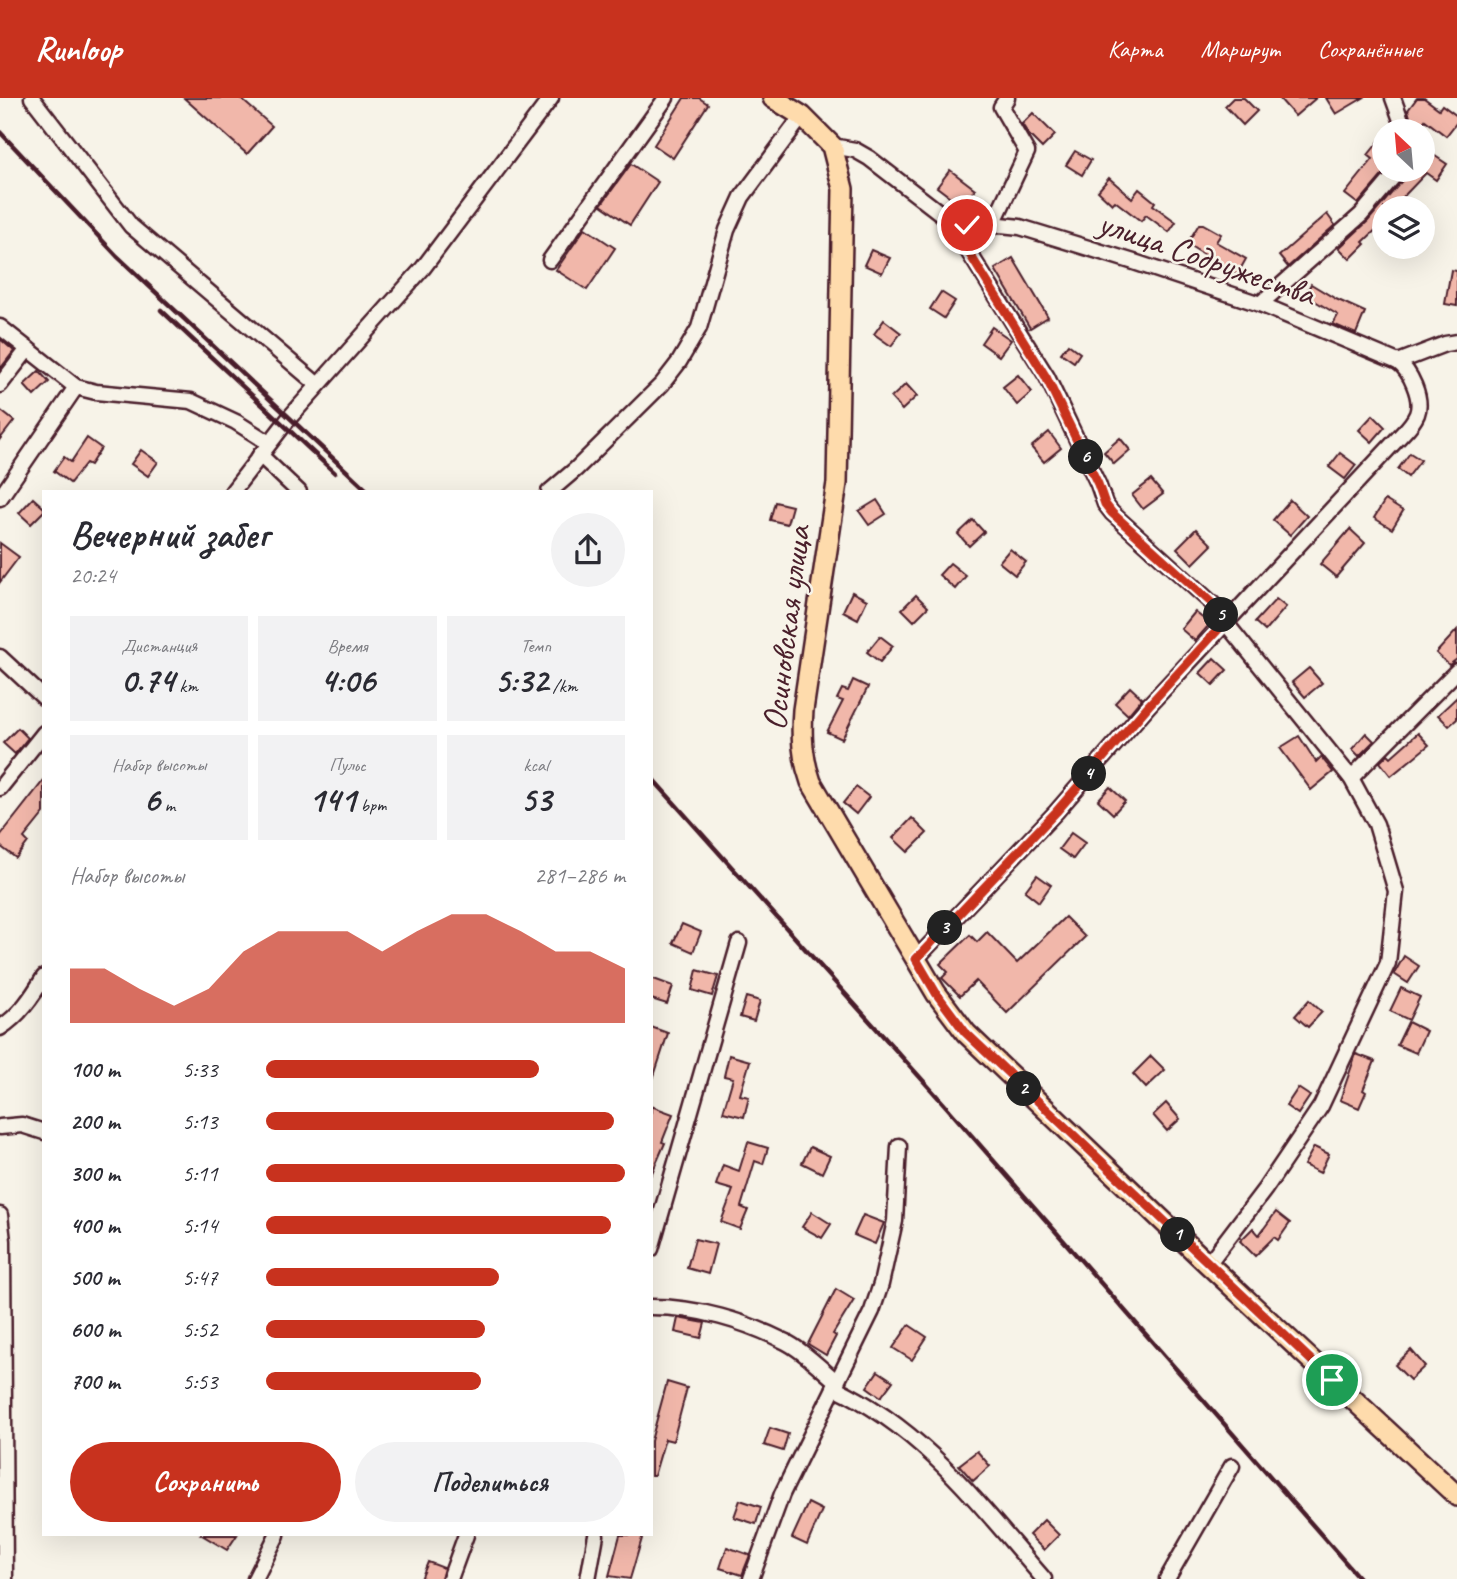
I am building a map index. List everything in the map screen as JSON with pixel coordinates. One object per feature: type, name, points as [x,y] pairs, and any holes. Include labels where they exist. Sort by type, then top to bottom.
[{"type":"main road","points":[[773,98],[802,116],[832,146]]},
{"type":"main road","name":"Осиновская улица","points":[[832,146],[843,189],[836,483],[803,710],[801,736],[804,763],[811,782],[936,993],[965,1032],[1457,1496]]},
{"type":"street","points":[[32,98],[131,226],[318,385]]},
{"type":"street","points":[[234,490],[318,385],[423,268],[549,98]]},
{"type":"street","points":[[551,260],[666,98]]},
{"type":"street","points":[[992,226],[1027,152],[1001,107],[1007,98]]},
{"type":"street","points":[[1392,98],[1400,119]]},
{"type":"street","points":[[551,490],[662,384],[679,362],[699,328],[726,230],[742,197],[802,116]]},
{"type":"street","points":[[832,146],[855,150],[948,219],[1046,377],[1105,504],[1215,606],[1351,778],[1376,824],[1395,891],[1388,963],[1321,1106],[1265,1189],[1208,1264]]},
{"type":"street","points":[[1260,304],[1361,215],[1389,182]]},
{"type":"street","name":"улица Содружества","points":[[948,219],[976,227],[1020,227],[1134,262],[1260,304],[1398,362]]},
{"type":"street","points":[[0,327],[76,387],[96,392],[191,401],[236,422],[265,449],[297,490]]},
{"type":"street","points":[[1398,362],[1457,342]]},
{"type":"street","points":[[0,385],[28,349]]},
{"type":"street","points":[[916,959],[1056,812],[1149,705],[1403,433],[1415,417],[1418,403],[1406,368],[1398,362]]},
{"type":"street","points":[[0,498],[76,387]]},
{"type":"street","points":[[0,657],[42,696]]},
{"type":"street","points":[[1351,778],[1457,671]]},
{"type":"street","points":[[0,788],[42,736]]},
{"type":"street","points":[[653,1242],[739,943]]},
{"type":"street","points":[[0,1028],[24,1007],[42,980]]},
{"type":"street","points":[[0,1127],[22,1125],[42,1131]]},
{"type":"street","points":[[751,1579],[782,1494],[872,1311],[895,1221],[899,1146]]},
{"type":"street","points":[[0,1216],[5,1579]]},
{"type":"street","points":[[653,1307],[694,1311],[735,1321],[788,1342],[835,1385],[907,1433],[947,1467],[1044,1579]]},
{"type":"street","points":[[1167,1579],[1232,1466]]},
{"type":"street","points":[[256,1579],[277,1536]]},
{"type":"street","points":[[450,1579],[466,1536]]},
{"type":"street","points":[[588,1579],[596,1536]]},
{"type":"building","points":[[184,98],[240,98],[272,126],[247,154]]},
{"type":"building","points":[[684,98],[699,98],[708,104],[673,158],[654,145]]},
{"type":"building","points":[[1233,98],[1244,98],[1257,111],[1243,125],[1225,106]]},
{"type":"building","points":[[1279,98],[1316,98],[1295,116]]},
{"type":"building","points":[[1326,98],[1363,98],[1336,114]]},
{"type":"building","points":[[1417,98],[1424,98],[1439,109],[1442,105],[1457,116],[1457,122],[1446,136],[1435,128],[1435,119],[1410,119],[1408,110]]},
{"type":"building","points":[[1033,113],[1055,135],[1042,148],[1022,124]]},
{"type":"building","points":[[1075,151],[1091,160],[1082,175],[1066,165]]},
{"type":"building","points":[[1435,156],[1447,164],[1435,179]]},
{"type":"building","points":[[1372,160],[1372,182],[1377,182],[1358,204],[1345,194]]},
{"type":"building","points":[[631,164],[658,182],[630,225],[601,205]]},
{"type":"building","points":[[950,170],[975,189],[962,206],[937,187]]},
{"type":"building","points":[[1109,178],[1132,198],[1139,189],[1155,202],[1153,205],[1176,222],[1169,232],[1146,215],[1141,221],[1115,201],[1112,204],[1098,191]]},
{"type":"building","points":[[1401,182],[1417,182],[1404,196],[1389,196]]},
{"type":"building","points":[[1327,214],[1335,225],[1288,267],[1279,256]]},
{"type":"building","points":[[1372,216],[1372,233],[1350,259],[1339,248]]},
{"type":"building","points":[[1199,224],[1221,234],[1216,242],[1246,259],[1237,275],[1187,244]]},
{"type":"building","points":[[585,228],[615,248],[587,290],[556,270]]},
{"type":"building","points":[[871,250],[890,258],[882,273],[864,265]]},
{"type":"building","points":[[1013,258],[1048,317],[1030,328],[995,269]]},
{"type":"building","points":[[1451,270],[1457,271],[1457,306],[1445,304]]},
{"type":"building","points":[[1311,284],[1365,312],[1356,334],[1333,324],[1338,315],[1305,295]]},
{"type":"building","points":[[941,292],[955,301],[944,318],[930,309]]},
{"type":"building","points":[[884,320],[901,333],[891,346],[874,334]]},
{"type":"building","points":[[992,327],[1011,340],[999,356],[981,343]]},
{"type":"building","points":[[0,339],[14,351],[0,369]]},
{"type":"building","points":[[1068,344],[1080,353],[1074,362],[1061,353]]},
{"type":"building","points":[[39,371],[49,382],[34,396],[24,385]]},
{"type":"building","points":[[1018,375],[1032,392],[1017,405],[1003,387]]},
{"type":"building","points":[[906,384],[917,396],[902,410],[891,398]]},
{"type":"building","points":[[0,410],[14,421],[0,439]]},
{"type":"building","points":[[1373,415],[1385,427],[1372,442],[1359,430]]},
{"type":"building","points":[[1049,432],[1061,448],[1044,462],[1031,447]]},
{"type":"building","points":[[87,438],[101,448],[90,465],[86,463],[70,483],[54,471],[64,457],[71,462]]},
{"type":"building","points":[[1120,438],[1130,450],[1114,464],[1104,452]]},
{"type":"building","points":[[141,450],[158,462],[148,476],[131,464]]},
{"type":"building","points":[[1340,453],[1356,465],[1345,479],[1329,467]]},
{"type":"building","points":[[1410,453],[1421,460],[1408,477],[1398,469]]},
{"type":"building","points":[[1151,480],[1163,494],[1143,509],[1132,495]]},
{"type":"building","points":[[33,498],[42,506],[42,513],[31,524],[19,513]]},
{"type":"building","points":[[877,500],[886,514],[869,525],[859,511]]},
{"type":"building","points":[[1290,500],[1307,516],[1290,535],[1273,520]]},
{"type":"building","points":[[1385,500],[1403,511],[1392,529],[1374,518]]},
{"type":"building","points":[[775,502],[792,506],[787,524],[770,520]]},
{"type":"building","points":[[973,520],[984,532],[969,546],[958,534]]},
{"type":"building","points":[[1196,529],[1212,545],[1193,564],[1177,548]]},
{"type":"building","points":[[1350,529],[1365,543],[1336,577],[1320,564]]},
{"type":"building","points":[[0,543],[19,557],[0,582]]},
{"type":"building","points":[[1010,549],[1026,562],[1015,575],[999,562]]},
{"type":"building","points":[[950,563],[966,576],[955,589],[939,575]]},
{"type":"building","points":[[852,592],[867,600],[858,619],[843,611]]},
{"type":"building","points":[[916,595],[928,607],[914,621],[902,609]]},
{"type":"building","points":[[1276,599],[1286,607],[1265,631],[1255,622]]},
{"type":"building","points":[[1195,612],[1210,624],[1195,641],[1181,629]]},
{"type":"building","points":[[1457,630],[1457,659],[1449,665],[1436,653]]},
{"type":"building","points":[[880,636],[893,646],[880,662],[867,652]]},
{"type":"building","points":[[1214,658],[1227,670],[1213,685],[1200,673]]},
{"type":"building","points":[[1309,668],[1322,683],[1305,697],[1292,682]]},
{"type":"building","points":[[853,680],[868,687],[842,739],[827,732],[843,701],[837,699],[842,689],[848,691]]},
{"type":"building","points":[[1130,687],[1142,698],[1128,715],[1115,703]]},
{"type":"building","points":[[1457,697],[1457,719],[1449,726],[1438,715]]},
{"type":"building","points":[[18,728],[28,738],[15,754],[3,743]]},
{"type":"building","points":[[1366,733],[1374,741],[1359,756],[1352,749]]},
{"type":"building","points":[[1418,733],[1429,745],[1391,776],[1380,762],[1388,754],[1391,757]]},
{"type":"building","points":[[1299,736],[1316,762],[1321,757],[1333,772],[1311,790],[1280,748]]},
{"type":"building","points":[[42,783],[42,816],[24,838],[28,842],[16,858],[0,846],[0,836]]},
{"type":"building","points":[[856,787],[869,797],[856,814],[843,803]]},
{"type":"building","points":[[1110,787],[1125,801],[1113,814],[1098,800]]},
{"type":"building","points":[[912,818],[927,833],[908,852],[893,838]]},
{"type":"building","points":[[1071,833],[1085,843],[1073,859],[1059,849]]},
{"type":"building","points":[[1037,875],[1051,885],[1039,902],[1025,891]]},
{"type":"building","points":[[1065,917],[1085,937],[1007,1013],[976,981],[960,996],[942,978],[948,972],[940,964],[970,935],[977,942],[987,932],[1017,963]]},
{"type":"building","points":[[682,924],[701,932],[693,952],[673,943]]},
{"type":"building","points":[[1404,956],[1419,966],[1408,983],[1394,974]]},
{"type":"building","points":[[697,970],[718,976],[712,996],[692,990]]},
{"type":"building","points":[[653,979],[673,986],[667,1004],[653,1000]]},
{"type":"building","points":[[1401,988],[1420,997],[1409,1020],[1390,1011]]},
{"type":"building","points":[[746,997],[760,1001],[754,1021],[740,1017]]},
{"type":"building","points":[[1309,1000],[1322,1012],[1308,1027],[1295,1016]]},
{"type":"building","points":[[1408,1022],[1426,1031],[1416,1053],[1397,1045]]},
{"type":"building","points":[[653,1028],[668,1033],[653,1079]]},
{"type":"building","points":[[1356,1054],[1375,1061],[1359,1108],[1340,1100]]},
{"type":"building","points":[[729,1055],[750,1061],[740,1095],[749,1097],[744,1117],[723,1112],[733,1078],[724,1076]]},
{"type":"building","points":[[1151,1056],[1165,1070],[1146,1088],[1133,1074]]},
{"type":"building","points":[[1298,1088],[1310,1096],[1298,1114],[1286,1106]]},
{"type":"building","points":[[1166,1103],[1180,1119],[1167,1131],[1153,1115]]},
{"type":"building","points":[[653,1107],[673,1114],[662,1142],[665,1143],[653,1170]]},
{"type":"building","points":[[748,1142],[768,1148],[763,1164],[755,1161],[741,1207],[748,1210],[740,1229],[721,1222],[733,1190],[716,1185],[723,1165],[739,1171]]},
{"type":"building","points":[[810,1147],[830,1156],[822,1173],[802,1163]]},
{"type":"building","points":[[1314,1147],[1329,1154],[1320,1173],[1304,1165]]},
{"type":"building","points":[[812,1212],[831,1224],[822,1238],[802,1227]]},
{"type":"building","points":[[1276,1212],[1290,1223],[1278,1240],[1274,1237],[1255,1256],[1240,1241],[1253,1228],[1259,1235]]},
{"type":"building","points":[[863,1215],[884,1223],[875,1244],[854,1235]]},
{"type":"building","points":[[695,1239],[716,1244],[708,1274],[687,1268]]},
{"type":"building","points":[[836,1289],[854,1300],[833,1334],[836,1336],[826,1355],[808,1344]]},
{"type":"building","points":[[678,1318],[705,1323],[701,1338],[675,1332]]},
{"type":"building","points":[[909,1325],[927,1337],[912,1360],[893,1348]]},
{"type":"building","points":[[1411,1350],[1425,1366],[1410,1380],[1395,1365]]},
{"type":"building","points":[[878,1371],[893,1381],[881,1397],[867,1387]]},
{"type":"building","points":[[667,1382],[687,1388],[673,1441],[665,1439],[654,1476],[653,1434]]},
{"type":"building","points":[[770,1428],[788,1434],[783,1451],[764,1445]]},
{"type":"building","points":[[977,1451],[990,1466],[973,1481],[959,1465]]},
{"type":"building","points":[[740,1500],[761,1507],[756,1524],[734,1517]]},
{"type":"building","points":[[808,1503],[822,1510],[807,1545],[792,1538]]},
{"type":"building","points":[[1044,1520],[1059,1535],[1044,1550],[1029,1535]]},
{"type":"building","points":[[204,1536],[236,1536],[227,1550]]},
{"type":"building","points":[[620,1536],[643,1536],[630,1579],[609,1576]]},
{"type":"building","points":[[727,1547],[750,1555],[742,1575],[720,1568]]},
{"type":"building","points":[[428,1562],[444,1568],[441,1579],[421,1579]]},
{"type":"railway","points":[[0,132],[117,256],[367,490]]},
{"type":"railway","points":[[161,310],[335,473]]},
{"type":"railway","points":[[653,779],[944,1104],[1360,1579]]},
{"type":"route","points":[[967,225],[948,219],[1046,377],[1105,504],[1215,606],[1225,622],[1056,812],[916,959],[936,993],[965,1032],[1332,1380]]}]
